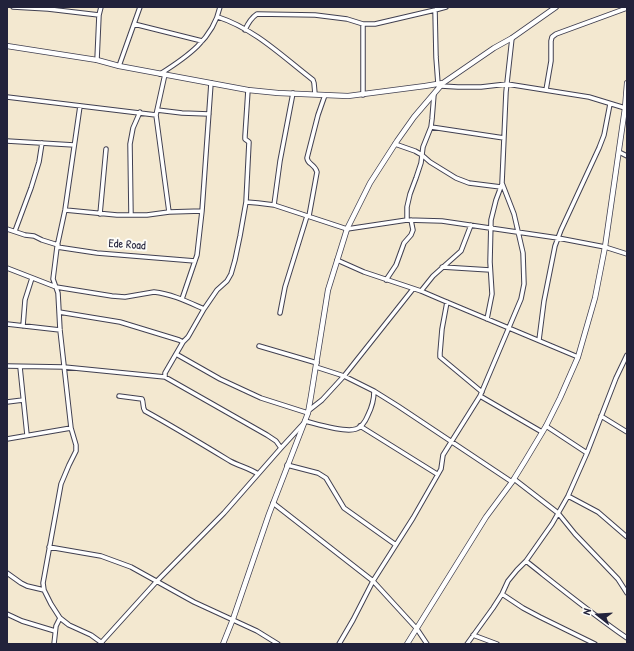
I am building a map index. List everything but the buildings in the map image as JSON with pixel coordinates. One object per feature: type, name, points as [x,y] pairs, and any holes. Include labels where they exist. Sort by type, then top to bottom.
[{"type":"street","points":[[13,7],[48,9],[99,15]]},
{"type":"street","points":[[97,60],[99,15],[102,7]]},
{"type":"street","points":[[119,66],[140,7]]},
{"type":"street","points":[[169,212],[157,112],[162,74],[191,53],[212,30],[218,18],[220,7]]},
{"type":"street","points":[[245,30],[253,16],[257,14],[314,15],[347,19],[363,24],[375,24],[446,7]]},
{"type":"street","points":[[223,644],[273,503],[308,412],[328,290],[347,229],[370,183],[414,117],[441,84],[494,48],[512,38],[556,7]]},
{"type":"street","points":[[546,90],[551,61],[552,37],[556,34],[627,8]]},
{"type":"street","points":[[435,10],[436,57],[441,84]]},
{"type":"street","points":[[218,18],[227,20],[269,45],[313,80],[315,94]]},
{"type":"street","points":[[134,24],[202,41]]},
{"type":"street","points":[[363,24],[363,95]]},
{"type":"street","points":[[487,319],[492,294],[490,270],[491,220],[496,200],[502,185],[507,84],[512,38]]},
{"type":"street","points":[[7,46],[97,60],[119,66],[248,90],[293,94],[348,96],[441,84],[458,87],[507,84],[588,97],[625,108]]},
{"type":"street","points":[[182,299],[197,255],[202,211],[211,82]]},
{"type":"street","points":[[407,644],[486,517],[513,480],[546,426],[578,357],[595,298],[605,247],[625,108],[627,83]]},
{"type":"street","points":[[165,378],[165,373],[183,342],[188,337],[217,290],[231,274],[246,202],[249,142],[245,136],[248,90]]},
{"type":"street","points":[[274,205],[280,161],[293,94]]},
{"type":"street","points":[[386,280],[396,265],[404,243],[413,230],[409,220],[407,207],[431,127],[434,94]]},
{"type":"street","points":[[280,314],[285,287],[308,216],[317,172],[316,167],[308,162],[307,158],[318,115],[325,95]]},
{"type":"street","points":[[7,97],[140,112],[209,114]]},
{"type":"street","points":[[539,340],[546,288],[554,246],[599,148],[604,135],[610,104]]},
{"type":"street","points":[[80,106],[65,210],[53,279],[58,293],[60,330],[71,428],[76,445],[76,451],[61,484],[43,583],[44,590],[60,618],[70,625],[91,635],[101,643],[158,581],[224,513],[304,422]]},
{"type":"street","points":[[131,215],[130,144],[133,128],[140,112]]},
{"type":"street","points":[[431,127],[504,138]]},
{"type":"street","points":[[7,141],[74,145]]},
{"type":"street","points":[[15,231],[39,162],[42,143]]},
{"type":"street","points":[[395,144],[415,151],[456,178],[469,182],[502,185]]},
{"type":"street","points":[[100,214],[106,149]]},
{"type":"street","points":[[619,152],[627,156]]},
{"type":"street","points":[[339,644],[373,581],[413,518],[441,469],[443,455],[481,394],[521,299],[524,284],[523,253],[514,214],[502,185]]},
{"type":"street","points":[[246,202],[274,205],[347,229],[409,220],[442,221],[558,238],[605,247],[627,254]]},
{"type":"street","points":[[65,210],[117,215],[147,215],[169,212],[202,211]]},
{"type":"street","points":[[422,291],[433,276],[460,251],[471,225]]},
{"type":"street","name":"Ede Road","points":[[7,229],[25,235],[34,236],[58,246],[97,253],[195,261]]},
{"type":"street","points":[[337,260],[364,272],[422,291],[578,357]]},
{"type":"street","points":[[442,267],[490,270]]},
{"type":"street","points":[[7,268],[56,287],[119,297],[154,292],[182,299],[204,309]]},
{"type":"street","points":[[23,326],[26,300],[32,278]]},
{"type":"street","points":[[308,412],[322,400],[344,376],[413,289]]},
{"type":"street","points":[[447,302],[442,329],[440,357],[481,394],[542,432]]},
{"type":"street","points":[[59,312],[120,322],[183,342]]},
{"type":"street","points":[[7,324],[60,330]]},
{"type":"street","points":[[259,346],[316,365],[344,376],[374,391],[451,442],[513,480],[558,513],[575,534],[618,579],[627,593]]},
{"type":"street","points":[[176,354],[220,379],[261,398],[308,412]]},
{"type":"street","points":[[467,644],[502,594],[508,581],[526,561],[552,524],[568,496],[616,378],[627,355]]},
{"type":"street","points":[[7,366],[64,366],[165,378],[267,435],[276,441],[280,448]]},
{"type":"street","points":[[20,367],[27,435]]},
{"type":"street","points":[[304,422],[339,429],[357,429],[365,421],[369,414],[374,400],[374,391]]},
{"type":"street","points":[[118,396],[142,399],[143,408],[145,411],[232,462],[258,474]]},
{"type":"street","points":[[7,402],[23,400]]},
{"type":"street","points":[[601,416],[627,432]]},
{"type":"street","points":[[360,426],[437,474]]},
{"type":"street","points":[[546,426],[587,452]]},
{"type":"street","points":[[7,439],[71,428]]},
{"type":"street","points":[[288,465],[323,475],[344,508],[396,545]]},
{"type":"street","points":[[568,496],[602,515],[627,537]]},
{"type":"street","points":[[273,503],[373,581],[417,629],[427,644]]},
{"type":"street","points":[[50,547],[101,556],[131,567],[194,602],[257,631],[278,644]]},
{"type":"street","points":[[526,561],[627,638]]},
{"type":"street","points":[[7,573],[27,586],[44,590]]},
{"type":"street","points":[[502,594],[523,608],[595,644]]},
{"type":"street","points":[[7,614],[22,621],[55,631]]},
{"type":"street","points":[[54,644],[55,631],[60,618]]},
{"type":"street","points":[[473,635],[497,644]]}]
